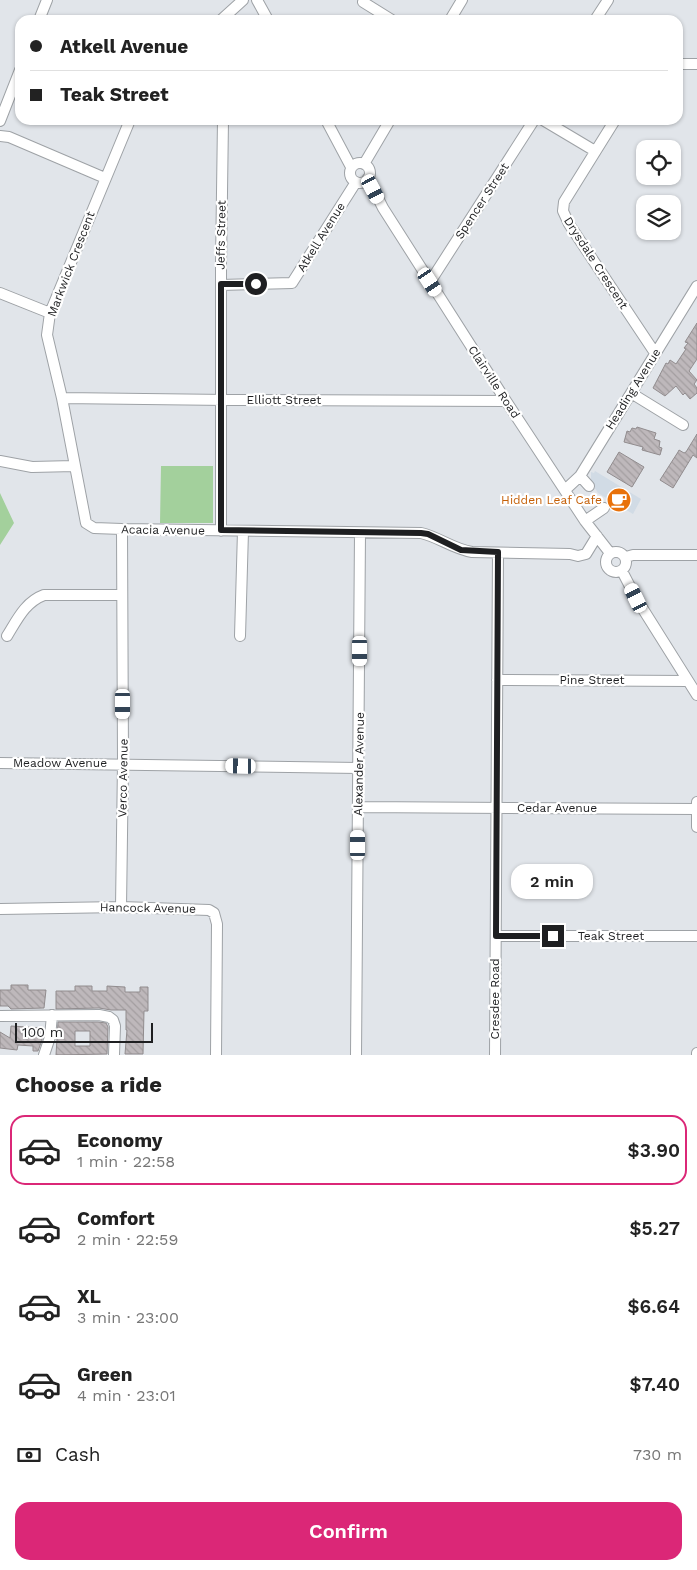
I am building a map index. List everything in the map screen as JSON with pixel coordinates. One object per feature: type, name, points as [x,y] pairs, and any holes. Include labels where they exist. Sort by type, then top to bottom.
[{"type":"street","points":[[41,15],[47,0]]},
{"type":"street","points":[[227,15],[243,0]]},
{"type":"street","points":[[257,0],[265,15]]},
{"type":"street","points":[[453,15],[462,0]]},
{"type":"street","points":[[598,15],[608,0]]},
{"type":"street","points":[[363,2],[384,15]]},
{"type":"street","points":[[683,64],[697,64]]},
{"type":"street","points":[[0,122],[15,83]]},
{"type":"street","name":"Markwick Crescent","points":[[94,528],[86,523],[62,398],[47,335],[50,314],[128,125]]},
{"type":"street","name":"Jeffs Street","points":[[221,530],[221,284],[224,125]]},
{"type":"street","points":[[329,125],[359,164],[370,171],[361,181],[351,177],[350,173],[359,164],[386,125]]},
{"type":"street","name":"Spencer Street","points":[[430,282],[531,125]]},
{"type":"street","points":[[551,125],[595,152]]},
{"type":"street","name":"Drysdale Crescent","points":[[612,125],[564,202],[563,211],[565,217],[655,352]]},
{"type":"street","points":[[0,136],[9,136],[105,178]]},
{"type":"street","name":"Atkell Avenue","points":[[221,284],[292,283],[361,181]]},
{"type":"street","name":"Clairville Road","points":[[361,181],[383,208],[506,401],[585,521],[610,553]]},
{"type":"street","name":"Heading Avenue","points":[[565,490],[580,476],[697,286]]},
{"type":"street","points":[[0,293],[50,314]]},
{"type":"street","points":[[631,392],[683,424]]},
{"type":"street","name":"Elliott Street","points":[[62,398],[506,401]]},
{"type":"street","points":[[0,461],[32,467],[74,466]]},
{"type":"street","points":[[580,476],[589,486]]},
{"type":"street","points":[[585,521],[604,508]]},
{"type":"street","name":"Acacia Avenue","points":[[94,528],[421,533],[428,534],[461,550],[581,556],[586,554],[597,536]]},
{"type":"street","name":"Verco Avenue","points":[[121,907],[123,764],[122,529]]},
{"type":"street","points":[[240,636],[243,531]]},
{"type":"street","name":"Alexander Avenue","points":[[356,1055],[360,533]]},
{"type":"street","points":[[615,551],[621,552],[626,557],[626,564],[622,570],[615,572],[606,566],[606,559],[610,553],[615,551]]},
{"type":"street","name":"Cresdee Road","points":[[495,1055],[498,552]]},
{"type":"street","points":[[626,557],[633,555],[697,556]]},
{"type":"street","points":[[622,570],[636,598],[697,695]]},
{"type":"street","points":[[7,636],[28,604],[44,594],[122,595]]},
{"type":"street","name":"Pine Street","points":[[497,680],[688,681]]},
{"type":"street","name":"Meadow Avenue","points":[[0,763],[359,768]]},
{"type":"street","points":[[697,802],[697,827]]},
{"type":"street","name":"Cedar Avenue","points":[[358,807],[697,809]]},
{"type":"street","name":"Hancock Avenue","points":[[0,909],[121,907],[204,909],[214,914],[217,924],[216,1055]]},
{"type":"street","name":"Teak Street","points":[[496,936],[697,936]]},
{"type":"street","points":[[44,1055],[50,1037],[52,1015]]},
{"type":"street","points":[[0,1016],[99,1015],[109,1017],[113,1020],[115,1026],[114,1055]]},
{"type":"shaded area","points":[[595,471],[641,499],[633,514],[598,493],[591,482],[591,472],[594,473]]},
{"type":"green space","points":[[161,466],[213,466],[213,523],[160,523]]},
{"type":"green space","points":[[0,493],[14,523],[0,545]]},
{"type":"building","points":[[697,323],[697,359],[689,371],[697,380],[694,384],[697,388],[697,393],[690,399],[685,393],[683,395],[676,386],[665,396],[653,388],[666,363],[668,364],[670,360],[676,364],[686,349],[684,348],[688,343],[685,342]]},
{"type":"building","points":[[637,427],[656,433],[654,439],[660,441],[659,447],[662,448],[660,455],[642,450],[643,447],[624,442],[627,431],[630,432],[632,428],[636,429]]},
{"type":"building","points":[[697,434],[697,458],[693,455],[673,488],[660,480],[679,450],[684,453],[686,452]]},
{"type":"building","points":[[619,452],[644,467],[632,487],[607,472]]},
{"type":"building","points":[[11,985],[28,985],[28,990],[46,990],[44,1008],[11,1009],[8,1006],[0,1006],[0,990],[11,990]]},
{"type":"building","points":[[75,986],[92,986],[92,991],[107,991],[107,986],[125,987],[125,992],[140,992],[140,987],[148,987],[148,1011],[144,1011],[143,1054],[125,1054],[126,1010],[99,1008],[56,1009],[56,991],[75,991]]},
{"type":"building","points":[[58,1022],[106,1023],[108,1027],[107,1054],[56,1055]],"holes":[[[75,1031],[90,1031],[90,1046],[75,1046]]]},
{"type":"building","points":[[11,1026],[43,1028],[42,1040],[38,1051],[33,1051],[33,1046],[18,1045],[17,1050],[0,1048],[0,1032],[10,1038]]},
{"type":"place","name":"Hidden Leaf Cafe","points":[[619,500]]},
{"type":"route","points":[[256,284],[221,284],[221,530],[421,533],[428,534],[461,550],[498,552],[496,936],[553,936]]}]
